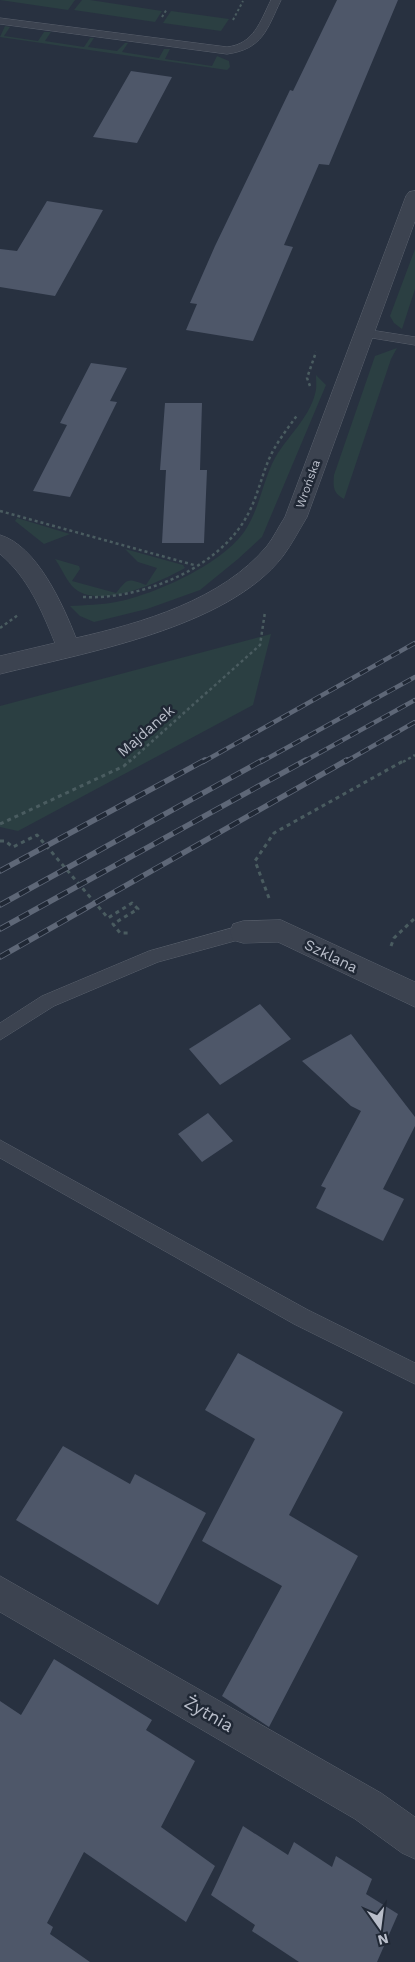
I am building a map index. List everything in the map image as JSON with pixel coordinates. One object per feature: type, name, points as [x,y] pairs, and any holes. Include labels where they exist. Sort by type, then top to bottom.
[{"type":"street","name":"Wrońska","points":[[0,664],[143,628],[190,611],[237,585],[272,556],[284,541],[296,516],[364,333],[410,223],[415,196]]},
{"type":"street","points":[[0,543],[22,561],[40,585],[68,647]]},
{"type":"street","name":"Szklana","points":[[243,932],[282,931],[415,995]]},
{"type":"street","name":"Żytnia","points":[[0,1593],[368,1806],[415,1840]]},
{"type":"lane","points":[[0,21],[212,50],[236,51],[254,43],[276,0]]},
{"type":"lane","points":[[364,333],[415,341]]},
{"type":"lane","points":[[0,1032],[48,1001],[155,956],[243,932]]},
{"type":"lane","points":[[0,1148],[301,1317],[415,1374]]},
{"type":"path","points":[[311,389],[306,378],[316,352]]},
{"type":"path","points":[[81,597],[98,600],[132,593],[171,579],[195,565],[227,541],[244,522],[270,457],[303,408]]},
{"type":"path","points":[[0,510],[195,565]]},
{"type":"path","name":"Majdanek","points":[[0,824],[124,766],[260,645],[265,612]]},
{"type":"path","points":[[0,628],[20,613]]},
{"type":"path","points":[[282,931],[255,861],[274,832],[415,755]]},
{"type":"path","points":[[0,841],[5,841],[13,847],[36,835],[68,868],[108,918],[132,903],[138,909],[113,924],[120,933]]},
{"type":"green space","points":[[0,0],[75,0],[68,10]]},
{"type":"green space","points":[[82,0],[162,11],[155,22],[74,10]]},
{"type":"green space","points":[[171,11],[229,19],[221,31],[163,23]]},
{"type":"green space","points":[[5,26],[10,27],[4,36],[38,41],[44,32],[51,32],[45,41],[84,47],[90,38],[94,38],[88,47],[117,51],[125,43],[128,43],[122,52],[159,58],[164,49],[170,49],[165,59],[212,66],[217,56],[229,61],[230,67],[227,70],[0,37]]},
{"type":"green space","points":[[415,249],[415,289],[402,329],[394,323],[390,316]]},
{"type":"green space","points":[[397,348],[391,359],[344,499],[334,489],[334,475],[375,356]]},
{"type":"green space","points":[[316,375],[326,385],[262,537],[200,590],[147,609],[94,622],[80,616],[70,606],[110,603],[132,598],[168,585],[206,565],[236,542],[251,521],[275,458],[312,403],[316,389]]},
{"type":"green space","points":[[17,518],[70,534],[44,544],[15,521]]},
{"type":"green space","points":[[125,549],[183,565],[185,568],[145,587],[112,595],[96,596],[83,593],[72,586],[55,559],[79,566],[80,569],[72,581],[116,593],[123,584],[131,580],[146,585],[157,568],[138,562]]},
{"type":"green space","points":[[271,634],[253,705],[18,831],[0,827],[0,706]]},
{"type":"building","points":[[337,0],[398,0],[329,165],[319,164],[284,245],[293,247],[253,341],[186,330],[197,304],[190,303],[215,246],[290,90],[293,91]]},
{"type":"building","points":[[131,71],[172,77],[137,143],[93,137]]},
{"type":"building","points":[[47,201],[103,210],[55,296],[0,287],[0,249],[17,251]]},
{"type":"building","points":[[91,363],[127,368],[110,401],[117,402],[70,497],[33,491],[67,425],[60,423]]},
{"type":"building","points":[[165,403],[202,403],[200,470],[207,470],[204,543],[162,543],[166,470],[160,470]]},
{"type":"building","points":[[260,1004],[291,1039],[220,1085],[189,1049]]},
{"type":"building","points":[[351,1034],[415,1117],[415,1126],[383,1189],[404,1199],[383,1241],[316,1208],[326,1188],[321,1186],[361,1111],[351,1106],[302,1061]]},
{"type":"building","points":[[208,1113],[233,1141],[202,1162],[178,1134]]},
{"type":"building","points":[[238,1353],[343,1412],[289,1515],[358,1556],[269,1727],[222,1696],[282,1586],[202,1541],[255,1439],[205,1410]]},
{"type":"building","points":[[63,1446],[130,1484],[135,1474],[206,1513],[158,1605],[16,1520]]},
{"type":"building","points":[[54,1659],[152,1720],[146,1730],[195,1761],[161,1827],[215,1866],[186,1922],[84,1852],[47,1923],[53,1927],[50,1934],[90,1962],[0,1962],[0,1701],[21,1715]]},
{"type":"building","points":[[243,1826],[288,1855],[294,1842],[332,1867],[336,1856],[372,1879],[366,1894],[398,1914],[377,1962],[299,1962],[252,1931],[255,1925],[211,1895]]},
{"type":"railway","points":[[203,762],[415,643]]},
{"type":"railway","points":[[261,762],[415,677]]},
{"type":"railway","points":[[303,762],[415,700]]},
{"type":"railway","points":[[345,762],[415,722]]},
{"type":"railway","points":[[0,871],[205,760]]},
{"type":"railway","points":[[0,905],[263,760]]},
{"type":"railway","points":[[0,929],[306,760]]},
{"type":"railway","points":[[0,957],[347,760]]}]
